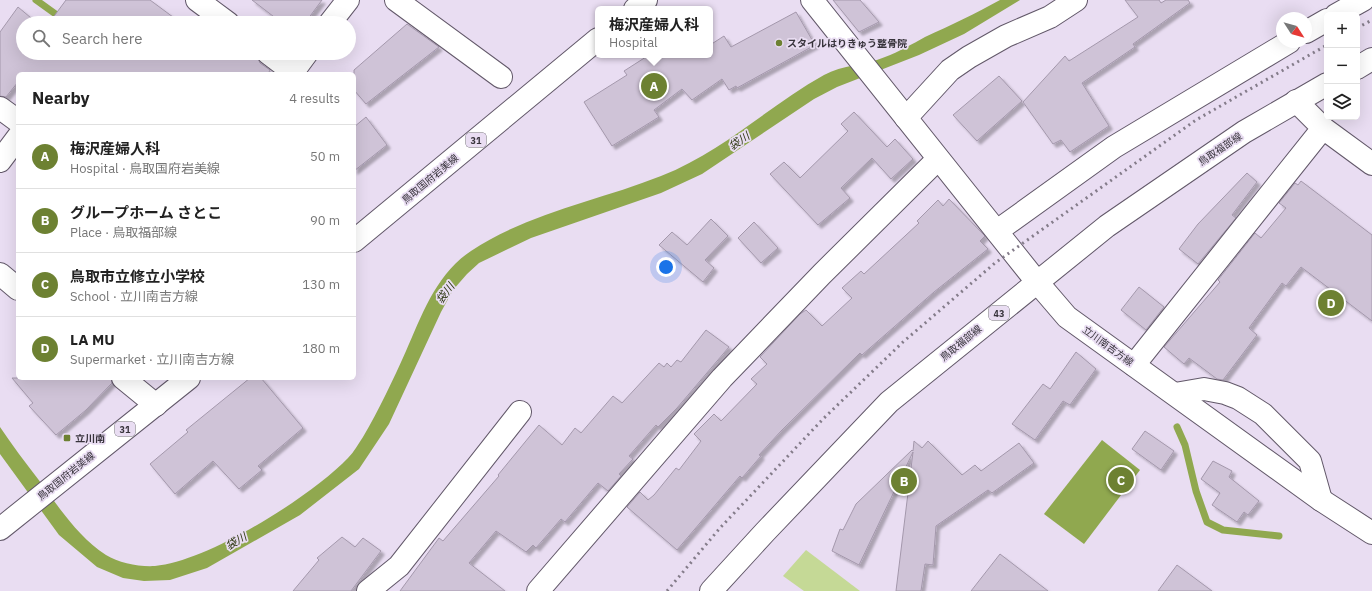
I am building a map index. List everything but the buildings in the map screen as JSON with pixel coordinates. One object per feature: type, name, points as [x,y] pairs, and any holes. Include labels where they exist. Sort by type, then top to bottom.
[{"type":"street","points":[[197,0],[219,16]]},
{"type":"street","points":[[335,16],[348,0]]},
{"type":"street","points":[[396,0],[501,77]]},
{"type":"street","name":"立川南吉方線","points":[[812,0],[938,159],[1067,317],[1321,500],[1372,533]]},
{"type":"street","points":[[901,111],[950,70],[969,57],[1013,33],[1050,16],[1076,0]]},
{"type":"street","points":[[1341,12],[1363,0]]},
{"type":"street","points":[[1312,29],[1324,22]]},
{"type":"street","name":"鳥取国府岩美線","points":[[356,239],[595,41]]},
{"type":"street","points":[[997,231],[1114,147],[1279,48]]},
{"type":"street","points":[[276,60],[291,72]]},
{"type":"street","points":[[293,72],[302,60]]},
{"type":"street","points":[[1360,66],[1372,60]]},
{"type":"street","name":"鳥取福部線","points":[[711,591],[889,402],[1107,226],[1244,132],[1324,86]]},
{"type":"street","points":[[1296,101],[1323,128],[1372,164]]},
{"type":"street","points":[[0,108],[16,120]]},
{"type":"street","points":[[1134,364],[1323,128]]},
{"type":"street","points":[[0,161],[16,140]]},
{"type":"street","points":[[538,591],[722,378],[822,274],[938,159]]},
{"type":"street","points":[[0,274],[16,288]]},
{"type":"street","points":[[125,380],[156,405]]},
{"type":"street","name":"鳥取国府岩美線","points":[[0,530],[187,380]]},
{"type":"street","points":[[1175,394],[1204,389],[1225,393],[1238,398],[1263,414],[1310,461],[1321,500]]},
{"type":"street","points":[[368,591],[399,566],[520,412]]},
{"type":"shaded area","points":[[806,550],[860,591],[804,591],[783,576]]},
{"type":"water","name":"袋川","points":[[1000,0],[1020,0],[964,34],[919,55],[837,87],[814,99],[702,174],[661,193],[531,238],[479,263],[453,290],[441,312],[389,424],[359,469],[300,515],[207,568],[170,580],[144,581],[123,578],[97,567],[59,535],[0,454],[0,427],[77,530],[86,539],[111,558],[129,564],[155,566],[177,562],[202,553],[258,525],[285,508],[332,473],[350,456],[363,437],[380,406],[431,296],[448,271],[471,251],[493,238],[540,217],[637,185],[684,166],[725,141],[824,75],[838,69],[878,60],[890,55]]},
{"type":"water","points":[[1102,440],[1140,470],[1084,544],[1044,514]]},
{"type":"waterway","points":[[36,0],[58,16]]},
{"type":"waterway","points":[[1177,427],[1185,445],[1196,491],[1207,522],[1223,530],[1279,536]]},
{"type":"railway","points":[[1360,26],[1372,20]]},
{"type":"railway","points":[[667,591],[720,528],[823,419],[903,342],[995,263],[1196,120],[1324,47]]},
{"type":"place","name":"スタイルはりきゅう整骨院","points":[[779,43]]},
{"type":"place","name":"梅沢産婦人科","points":[[654,86]]},
{"type":"place","name":"LA MU","points":[[1331,303]]},
{"type":"place","name":"立川南","points":[[67,438]]},
{"type":"place","name":"鳥取市立修立小学校","points":[[1121,480]]},
{"type":"place","name":"グループホーム さとこ","points":[[904,481]]}]
